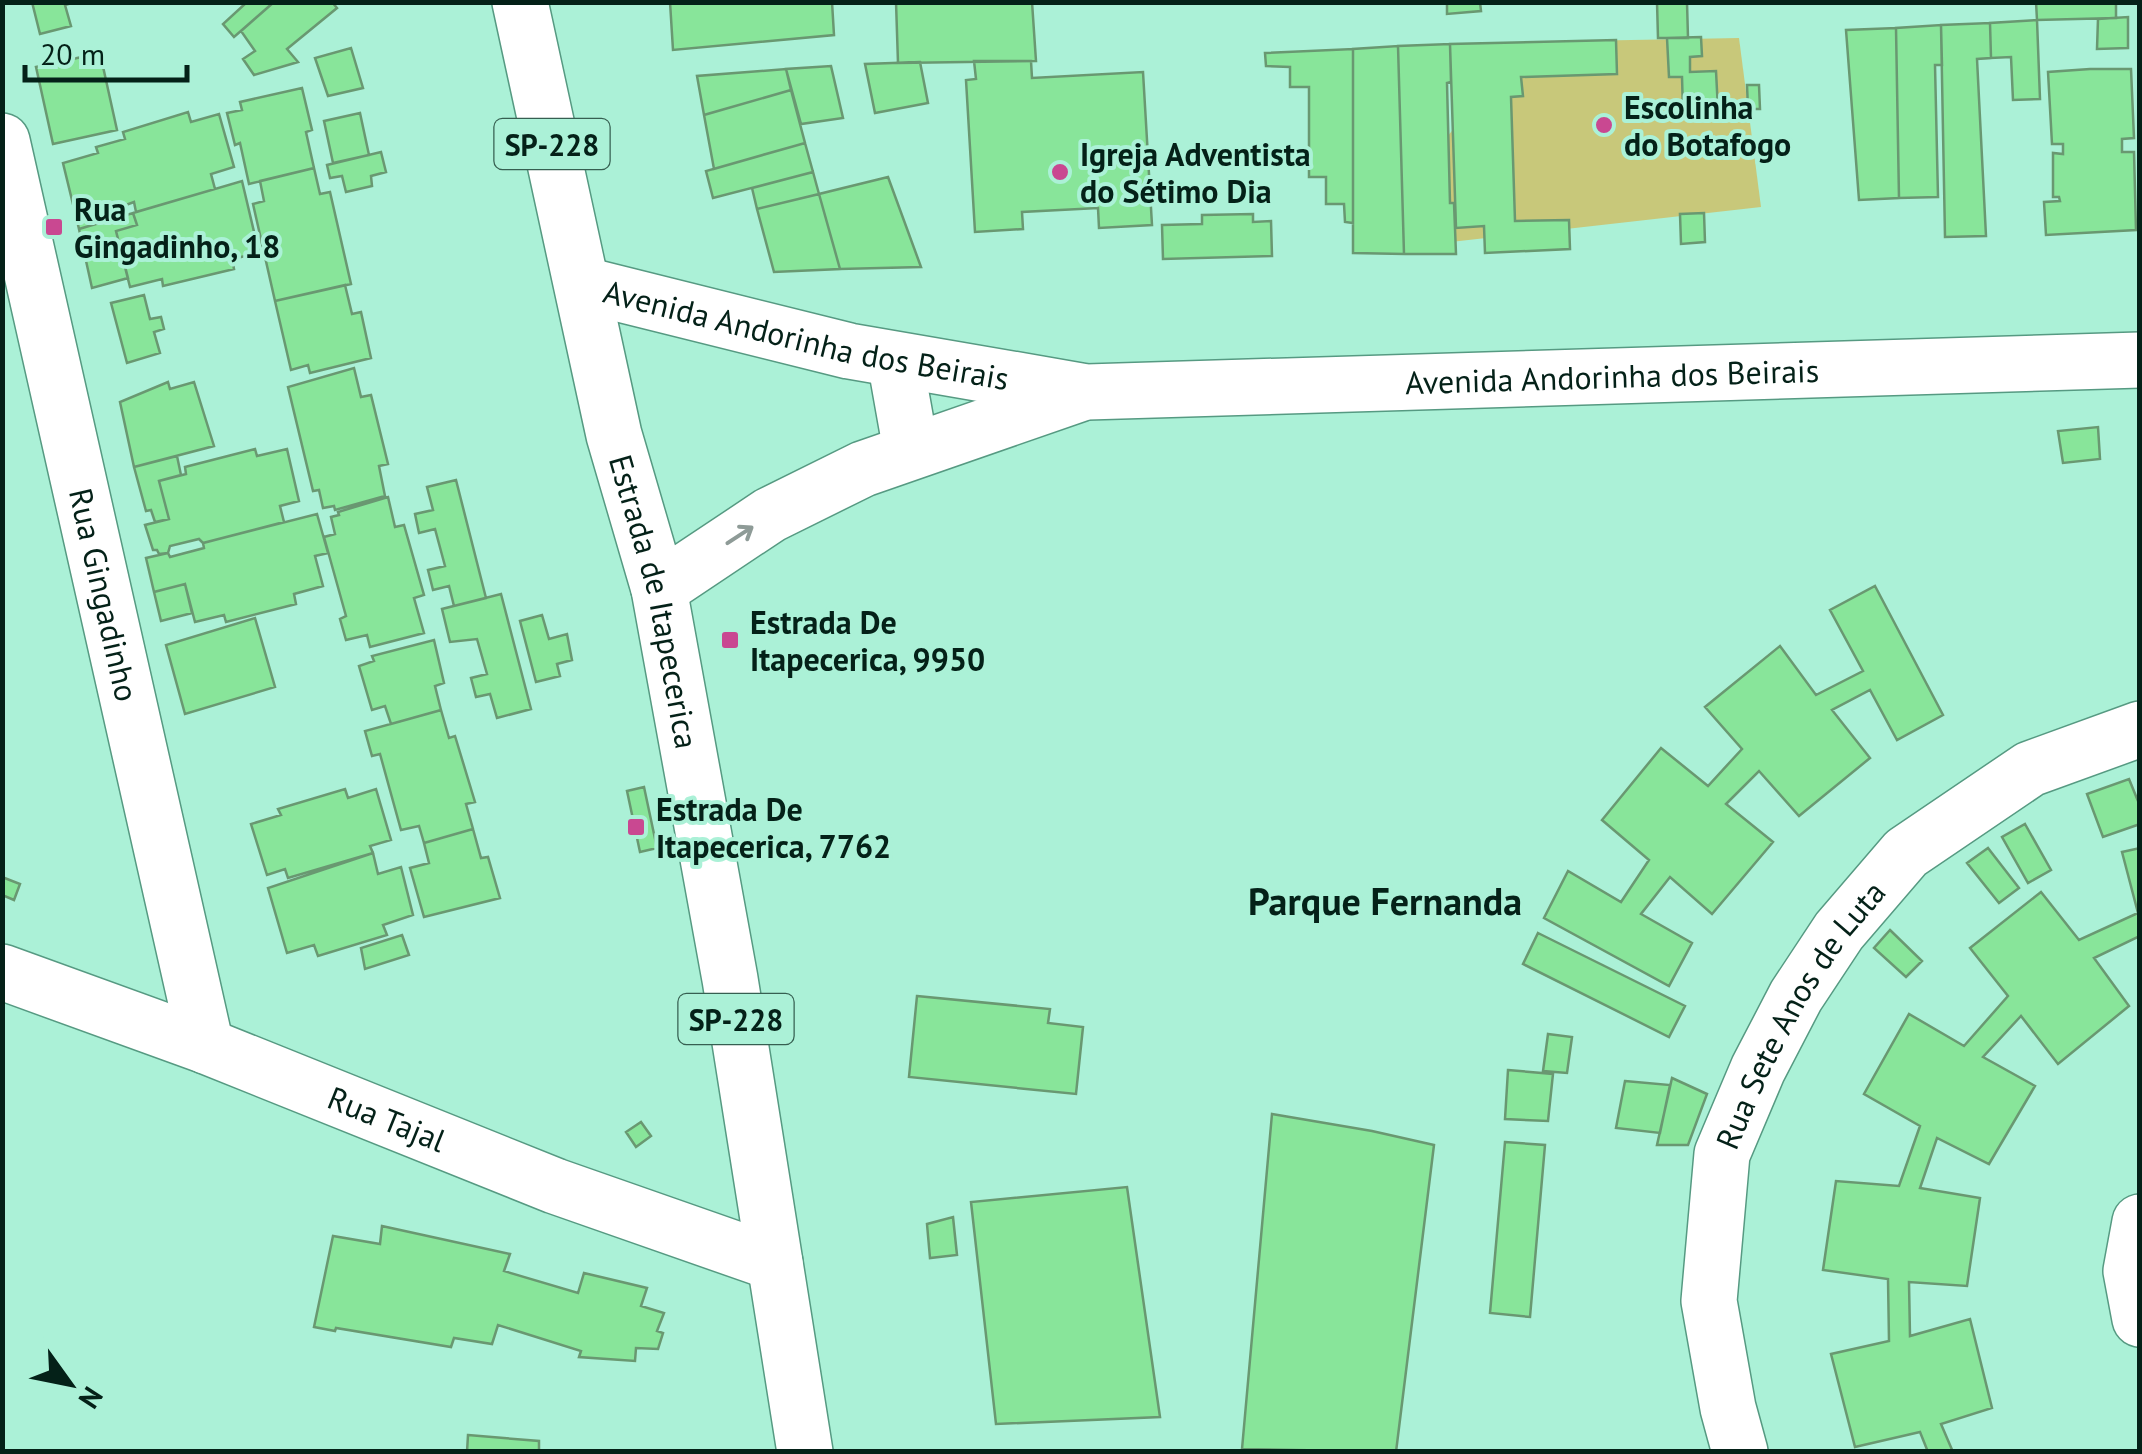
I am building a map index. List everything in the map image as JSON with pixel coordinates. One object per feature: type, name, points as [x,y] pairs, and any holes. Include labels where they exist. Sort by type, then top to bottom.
[{"type":"street","name":"SP-228","points":[[520,2],[584,285]]},
{"type":"street","name":"Rua Gingadinho","points":[[2,141],[206,1046]]},
{"type":"street","name":"Avenida Andorinha dos Beirais","points":[[584,285],[895,360],[1087,392],[2140,360]]},
{"type":"street","name":"Estrada de Itapecerica","points":[[584,285],[614,435],[659,589],[730,979],[805,1452]]},
{"type":"street","points":[[895,360],[910,450]]},
{"type":"street","name":"Avenida Andorinha dos Beirais","points":[[659,589],[770,515],[863,469],[1087,392]]},
{"type":"street","name":"Rua Sete Anos de Luta","points":[[1740,1452],[1709,1301],[1722,1154],[1758,1069],[1796,996],[1838,931],[1906,853],[2030,770],[2140,729]]},
{"type":"street","name":"Rua Tajal","points":[[2,972],[206,1046],[554,1186],[775,1262]]},
{"type":"street","points":[[2140,1222],[2132,1271],[2140,1319]]},
{"type":"shaded area","name":"Escolinha do Botafogo","points":[[1739,38],[1761,207],[1353,253],[1524,42]]},
{"type":"building","points":[[32,2],[75,2],[65,5],[71,26],[40,34]]},
{"type":"building","points":[[247,2],[274,2],[234,37],[223,24]]},
{"type":"building","points":[[274,2],[332,2],[337,8],[287,49],[298,62],[254,75],[243,59],[255,51],[241,31]]},
{"type":"building","points":[[670,2],[832,2],[834,35],[673,50]]},
{"type":"building","points":[[896,2],[1032,2],[1036,61],[898,63]]},
{"type":"building","points":[[1447,2],[1480,2],[1481,11],[1447,14]]},
{"type":"building","points":[[1657,2],[1687,2],[1688,38],[1658,38]]},
{"type":"building","points":[[2036,2],[2116,2],[2116,18],[2037,20]]},
{"type":"building","points":[[2128,17],[2128,48],[2097,49],[2098,19]]},
{"type":"building","points":[[2037,20],[2040,99],[2013,100],[2011,57],[1991,58],[1990,23]]},
{"type":"building","points":[[1990,23],[1991,58],[1977,59],[1986,236],[1945,237],[1941,25]]},
{"type":"building","points":[[1941,25],[1942,65],[1935,65],[1938,197],[1899,198],[1896,28]]},
{"type":"building","points":[[1896,28],[1899,198],[1859,200],[1846,30]]},
{"type":"building","points":[[1701,37],[1702,56],[1690,57],[1690,72],[1716,71],[1718,110],[1683,111],[1682,77],[1669,77],[1667,38]]},
{"type":"building","points":[[1616,40],[1617,74],[1521,77],[1523,96],[1511,97],[1515,221],[1569,220],[1570,249],[1485,253],[1484,226],[1456,228],[1450,44]]},
{"type":"building","points":[[1450,44],[1450,203],[1454,203],[1456,254],[1404,254],[1398,46]]},
{"type":"building","points":[[1398,46],[1404,254],[1353,253],[1353,49]]},
{"type":"building","points":[[351,48],[363,88],[328,96],[315,58]]},
{"type":"building","points":[[1353,49],[1353,223],[1345,222],[1344,204],[1326,204],[1326,177],[1309,177],[1309,87],[1290,87],[1290,67],[1266,66],[1265,53]]},
{"type":"building","points":[[100,53],[117,130],[53,144],[36,67]]},
{"type":"building","name":"Igreja Adventista do Sétimo Dia","points":[[974,61],[1031,61],[1032,78],[1143,72],[1152,225],[1099,228],[1098,208],[1022,212],[1023,229],[975,232],[966,80],[976,79]]},
{"type":"building","points":[[920,62],[928,103],[875,113],[865,64]]},
{"type":"building","points":[[831,66],[843,118],[801,124],[786,69]]},
{"type":"building","points":[[786,69],[791,90],[704,115],[697,76]]},
{"type":"building","points":[[2131,69],[2134,138],[2122,139],[2122,152],[2134,152],[2136,230],[2046,235],[2044,202],[2060,201],[2053,197],[2053,153],[2063,154],[2063,144],[2052,144],[2048,72]]},
{"type":"building","points":[[1747,85],[1759,85],[1760,109],[1748,109]]},
{"type":"building","points":[[302,88],[312,130],[306,132],[314,168],[249,184],[240,143],[235,145],[227,113],[242,110],[240,102]]},
{"type":"building","points":[[791,90],[805,143],[714,169],[704,115]]},
{"type":"building","points":[[188,112],[191,122],[219,114],[234,167],[211,174],[215,189],[136,212],[134,202],[123,206],[126,215],[79,229],[63,163],[98,153],[96,147],[125,139],[123,132]]},
{"type":"building","points":[[360,113],[369,155],[333,163],[324,121]]},
{"type":"building","points":[[805,143],[813,172],[713,198],[706,171]]},
{"type":"building","points":[[381,152],[386,172],[371,176],[372,186],[346,192],[342,176],[330,178],[327,165]]},
{"type":"building","points":[[314,168],[320,194],[330,192],[351,284],[275,301],[253,204],[264,201],[260,181]]},
{"type":"building","points":[[813,172],[819,194],[757,209],[752,188]]},
{"type":"building","points":[[888,177],[921,267],[840,269],[819,194]]},
{"type":"building","points":[[242,181],[259,253],[232,259],[234,269],[163,286],[162,279],[130,287],[116,231],[137,225],[133,213]]},
{"type":"building","points":[[819,194],[840,269],[774,272],[757,209]]},
{"type":"building","points":[[133,213],[137,225],[116,231],[128,278],[92,288],[79,229]]},
{"type":"building","points":[[1704,213],[1705,242],[1681,244],[1680,214]]},
{"type":"building","points":[[1253,214],[1253,222],[1271,221],[1272,256],[1163,259],[1162,225],[1202,224],[1202,215]]},
{"type":"building","points":[[345,285],[352,314],[361,312],[371,358],[310,373],[308,365],[291,370],[275,301]]},
{"type":"building","points":[[144,295],[150,319],[161,317],[164,329],[154,332],[160,353],[127,363],[111,303]]},
{"type":"building","points":[[354,368],[361,397],[371,395],[388,464],[379,466],[385,496],[335,510],[334,506],[323,508],[319,490],[313,491],[288,387]]},
{"type":"building","points":[[168,382],[170,389],[194,382],[214,446],[134,467],[120,402]]},
{"type":"building","points":[[2098,427],[2100,459],[2063,463],[2058,431]]},
{"type":"building","points":[[255,449],[257,456],[287,449],[299,501],[280,506],[284,522],[203,543],[199,539],[170,546],[168,553],[153,550],[145,525],[169,519],[159,481],[186,474],[185,467]]},
{"type":"building","points":[[177,456],[181,475],[159,481],[169,519],[155,522],[151,510],[146,511],[134,467]]},
{"type":"building","points":[[456,480],[486,598],[454,606],[449,586],[433,590],[428,570],[445,566],[435,529],[419,533],[415,514],[433,510],[427,487]]},
{"type":"building","points":[[388,497],[395,527],[404,525],[424,595],[414,598],[424,633],[370,647],[367,635],[346,640],[340,619],[346,616],[324,537],[335,534],[331,517],[339,515],[338,512]]},
{"type":"building","points":[[317,514],[328,553],[315,556],[323,586],[294,594],[296,604],[226,622],[224,615],[195,622],[185,584],[154,592],[146,558],[168,553],[170,557],[204,548],[203,543]]},
{"type":"building","points":[[185,584],[192,613],[161,621],[154,592]]},
{"type":"building","points":[[1875,586],[1943,715],[1897,740],[1870,690],[1832,710],[1870,758],[1799,816],[1759,771],[1726,804],[1773,842],[1712,914],[1670,877],[1641,914],[1692,943],[1669,986],[1544,918],[1568,871],[1621,902],[1649,860],[1602,820],[1661,748],[1708,786],[1742,749],[1705,707],[1780,646],[1816,695],[1863,671],[1830,610]]},
{"type":"building","points":[[501,594],[531,709],[497,718],[490,694],[476,697],[471,678],[487,674],[477,639],[450,642],[442,609]]},
{"type":"building","points":[[542,615],[549,639],[567,634],[572,660],[557,664],[560,676],[536,682],[520,621]]},
{"type":"building","points":[[255,618],[275,687],[185,714],[166,645]]},
{"type":"building","points":[[434,640],[444,683],[435,686],[441,710],[391,724],[385,706],[372,710],[359,666],[374,661],[372,656]]},
{"type":"building","points":[[441,710],[449,738],[455,736],[475,802],[466,804],[473,829],[424,843],[419,826],[401,830],[380,754],[372,756],[365,731]]},
{"type":"building","points":[[2129,779],[2140,806],[2140,824],[2103,837],[2087,794]]},
{"type":"building","points":[[644,787],[657,848],[640,852],[627,791]]},
{"type":"building","points":[[345,789],[348,798],[376,789],[391,840],[370,846],[373,853],[288,878],[285,869],[267,875],[251,824],[281,815],[278,809]]},
{"type":"building","points":[[2025,824],[2051,870],[2028,883],[2002,837]]},
{"type":"building","points":[[473,829],[481,858],[488,857],[500,898],[424,917],[410,868],[429,863],[424,843]]},
{"type":"building","points":[[1988,848],[2019,888],[1999,903],[1967,863]]},
{"type":"building","points":[[2140,848],[2140,936],[2094,958],[2129,1006],[2058,1064],[2021,1016],[1983,1057],[2035,1086],[1989,1164],[1937,1138],[1920,1188],[1980,1198],[1967,1286],[1909,1282],[1910,1336],[1970,1319],[1992,1408],[1941,1424],[1953,1452],[1928,1452],[1920,1432],[1855,1447],[1831,1354],[1889,1341],[1888,1279],[1823,1270],[1836,1181],[1899,1186],[1920,1126],[1864,1094],[1909,1014],[1964,1046],[2008,996],[1970,948],[2041,892],[2079,940],[2138,913],[2122,852]]},
{"type":"building","points":[[373,853],[378,874],[401,867],[413,915],[383,925],[387,935],[318,956],[314,945],[287,953],[268,888]]},
{"type":"building","points":[[2,877],[20,884],[14,900],[2,895]]},
{"type":"building","points":[[1890,930],[1922,961],[1906,977],[1874,948]]},
{"type":"building","points":[[1538,933],[1685,1006],[1669,1037],[1523,964]]},
{"type":"building","points":[[402,935],[409,955],[365,969],[361,948]]},
{"type":"building","points":[[917,996],[1050,1009],[1048,1023],[1083,1027],[1076,1094],[909,1077]]},
{"type":"building","points":[[1548,1034],[1572,1037],[1567,1073],[1543,1071]]},
{"type":"building","points":[[1508,1070],[1553,1074],[1548,1121],[1505,1119]]},
{"type":"building","points":[[1672,1078],[1707,1094],[1688,1145],[1657,1145]]},
{"type":"building","points":[[1625,1081],[1670,1085],[1660,1133],[1616,1128]]},
{"type":"building","points":[[1272,1114],[1434,1145],[1396,1452],[1242,1449]]},
{"type":"building","points":[[641,1122],[651,1136],[636,1147],[626,1132]]},
{"type":"building","points":[[1505,1142],[1545,1145],[1530,1317],[1490,1313]]},
{"type":"building","points":[[1127,1187],[1160,1417],[996,1424],[971,1202]]},
{"type":"building","points":[[953,1217],[957,1255],[930,1258],[927,1224]]},
{"type":"building","points":[[382,1226],[510,1254],[504,1271],[578,1293],[584,1273],[647,1288],[641,1306],[664,1313],[657,1331],[663,1333],[658,1349],[636,1348],[635,1361],[579,1357],[581,1351],[498,1325],[492,1344],[454,1338],[451,1347],[314,1327],[333,1236],[380,1244]]},
{"type":"building","points":[[468,1435],[539,1441],[539,1452],[467,1452]]},
{"type":"place","name":"Escolinha do Botafogo","points":[[1604,125]]},
{"type":"place","name":"Igreja Adventista do Sétimo Dia","points":[[1060,172]]},
{"type":"place","name":"Rua Gingadinho, 18","points":[[54,227]]},
{"type":"place","name":"Estrada De Itapecerica, 9950","points":[[730,640]]},
{"type":"place","name":"Estrada De Itapecerica, 7762","points":[[636,827]]},
{"type":"district","name":"Parque Fernanda","points":[[1385,900]]}]
